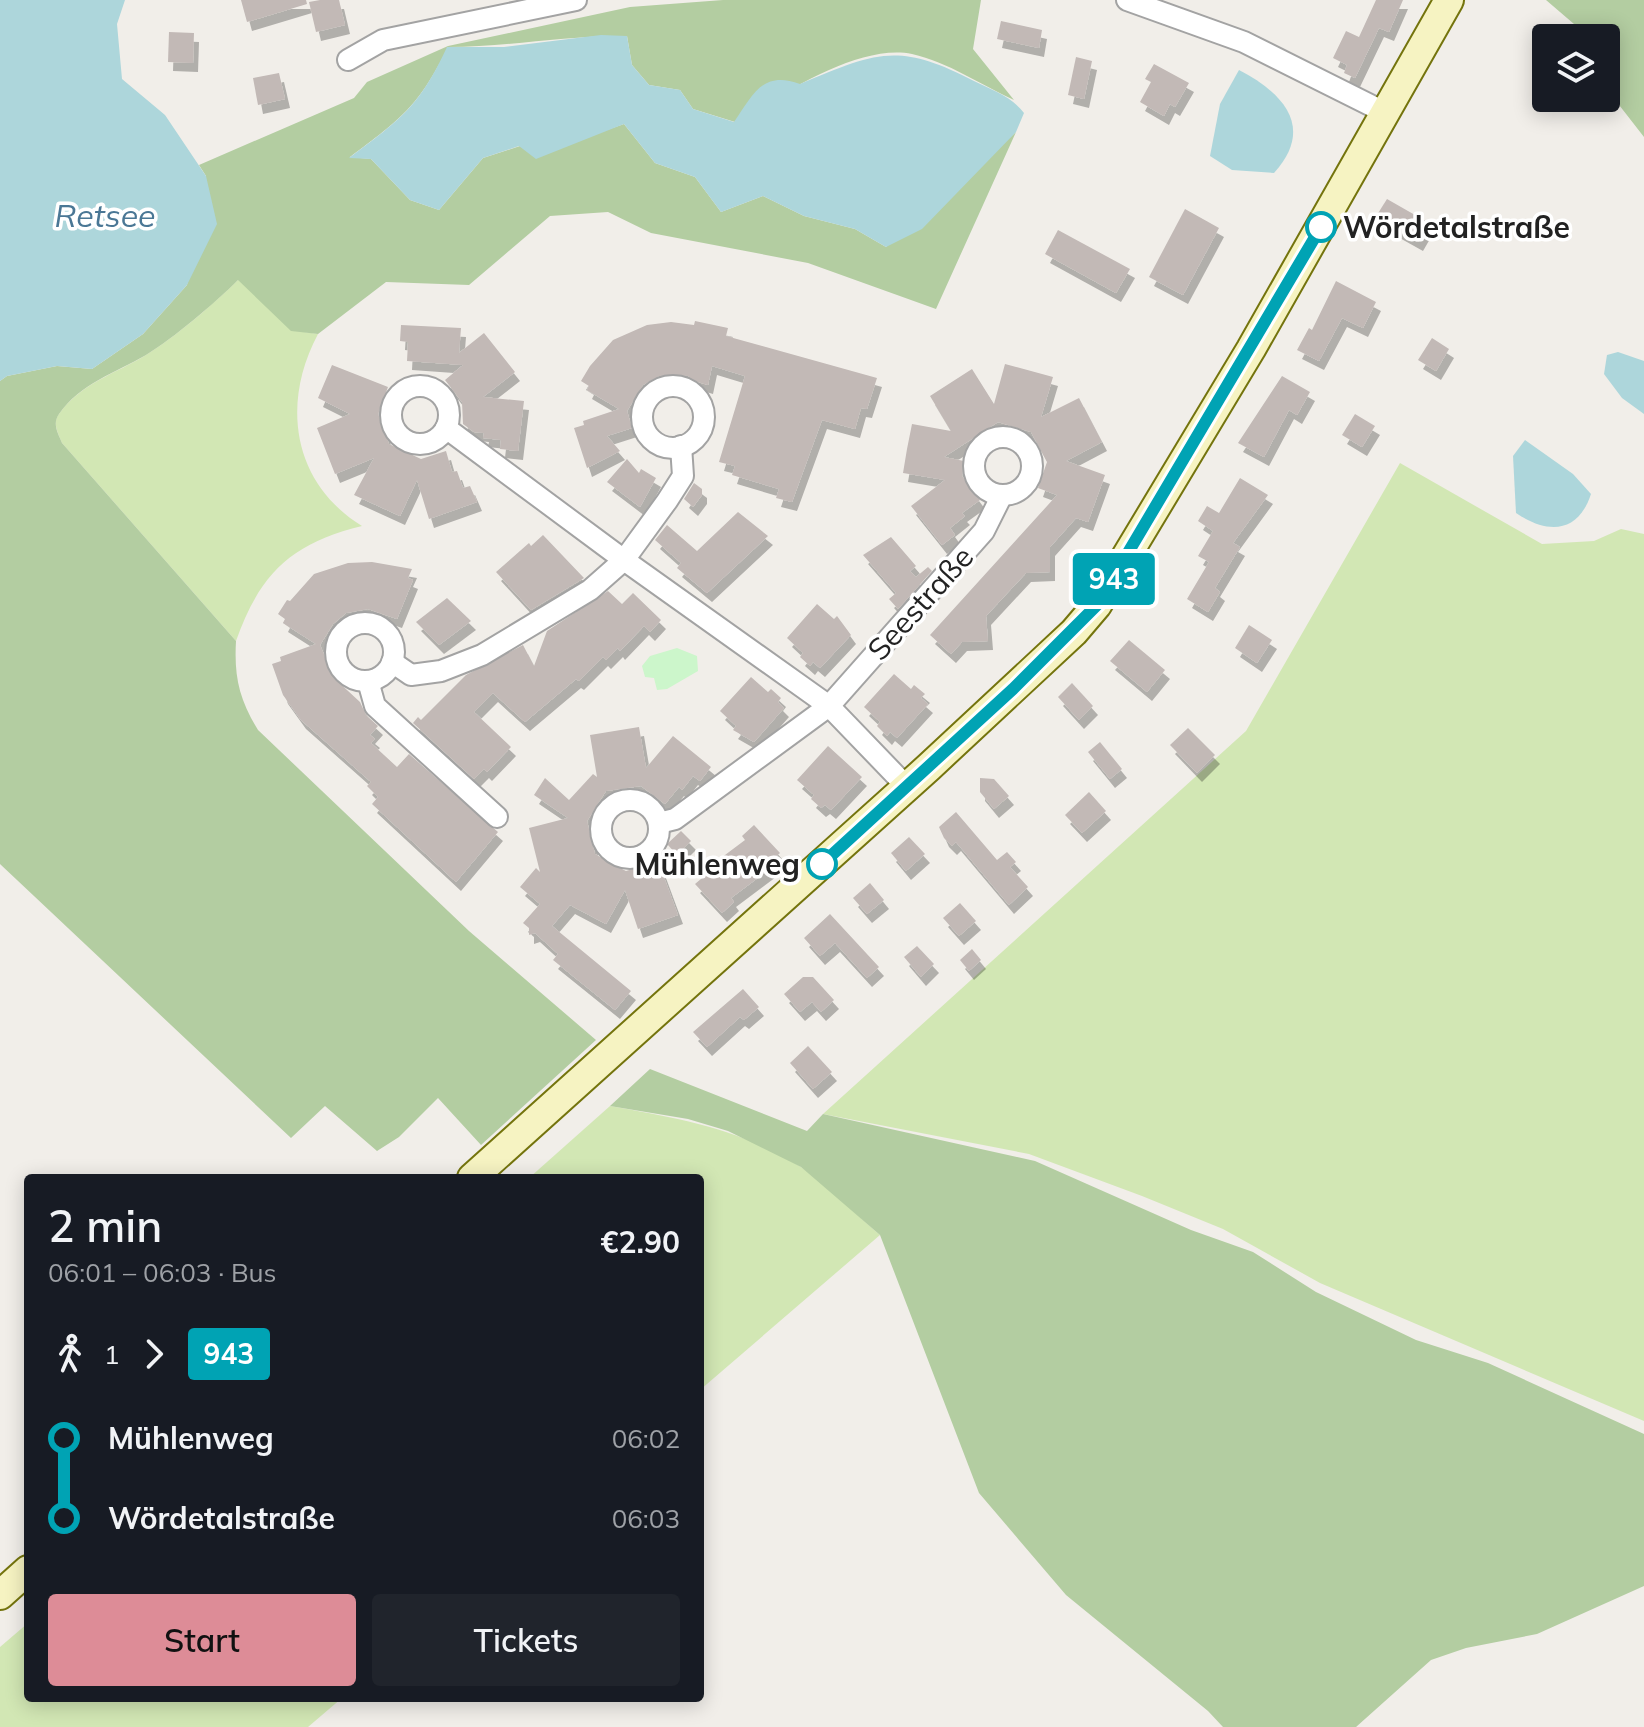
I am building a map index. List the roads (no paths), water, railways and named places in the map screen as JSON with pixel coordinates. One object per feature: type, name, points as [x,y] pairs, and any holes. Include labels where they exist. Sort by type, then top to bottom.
[{"type":"main road","points":[[477,1174],[907,787],[1074,632],[1097,605],[1208,421],[1449,0]]},
{"type":"main road","points":[[0,1595],[24,1574]]},
{"type":"street","points":[[348,60],[383,40],[576,0]]},
{"type":"street","points":[[1127,0],[1244,42],[1384,112]]},
{"type":"street","points":[[446,428],[829,706],[907,787]]},
{"type":"street","points":[[392,662],[411,675],[441,671],[482,655],[590,590],[624,560],[683,476],[681,446]]},
{"type":"street","name":"Seestraße","points":[[659,823],[675,819],[829,706],[984,531],[1002,495]]},
{"type":"street","points":[[370,623],[388,633],[393,642],[392,662],[381,676],[368,681],[346,675],[337,659],[337,641],[351,626],[370,623]]},
{"type":"street","points":[[368,681],[375,706],[497,817]]},
{"type":"water","name":"Retsee","points":[[0,0],[125,0],[117,24],[122,79],[165,115],[206,176],[217,224],[187,285],[143,334],[92,369],[57,366],[7,376],[0,381]]},
{"type":"water","points":[[601,35],[627,36],[632,65],[649,85],[680,90],[693,109],[734,122],[753,94],[767,83],[776,80],[800,84],[848,65],[886,56],[905,56],[947,68],[1001,94],[1024,113],[1016,132],[922,229],[886,247],[855,229],[804,216],[763,196],[721,212],[695,177],[655,163],[624,124],[536,159],[519,146],[483,158],[439,210],[410,200],[371,159],[349,158],[407,110],[427,84],[447,47],[504,47]]},
{"type":"water","points":[[1239,70],[1269,89],[1289,113],[1293,127],[1292,141],[1286,157],[1274,173],[1232,170],[1210,156],[1220,104]]},
{"type":"water","points":[[1618,352],[1644,361],[1644,414],[1622,398],[1604,374],[1607,355]]},
{"type":"water","points":[[1525,440],[1573,474],[1591,494],[1578,517],[1570,523],[1550,527],[1539,525],[1516,513],[1513,456]]},
{"type":"place","name":"Wördetalstraße","points":[[1321,227]]},
{"type":"place","name":"Mühlenweg","points":[[822,864]]}]
